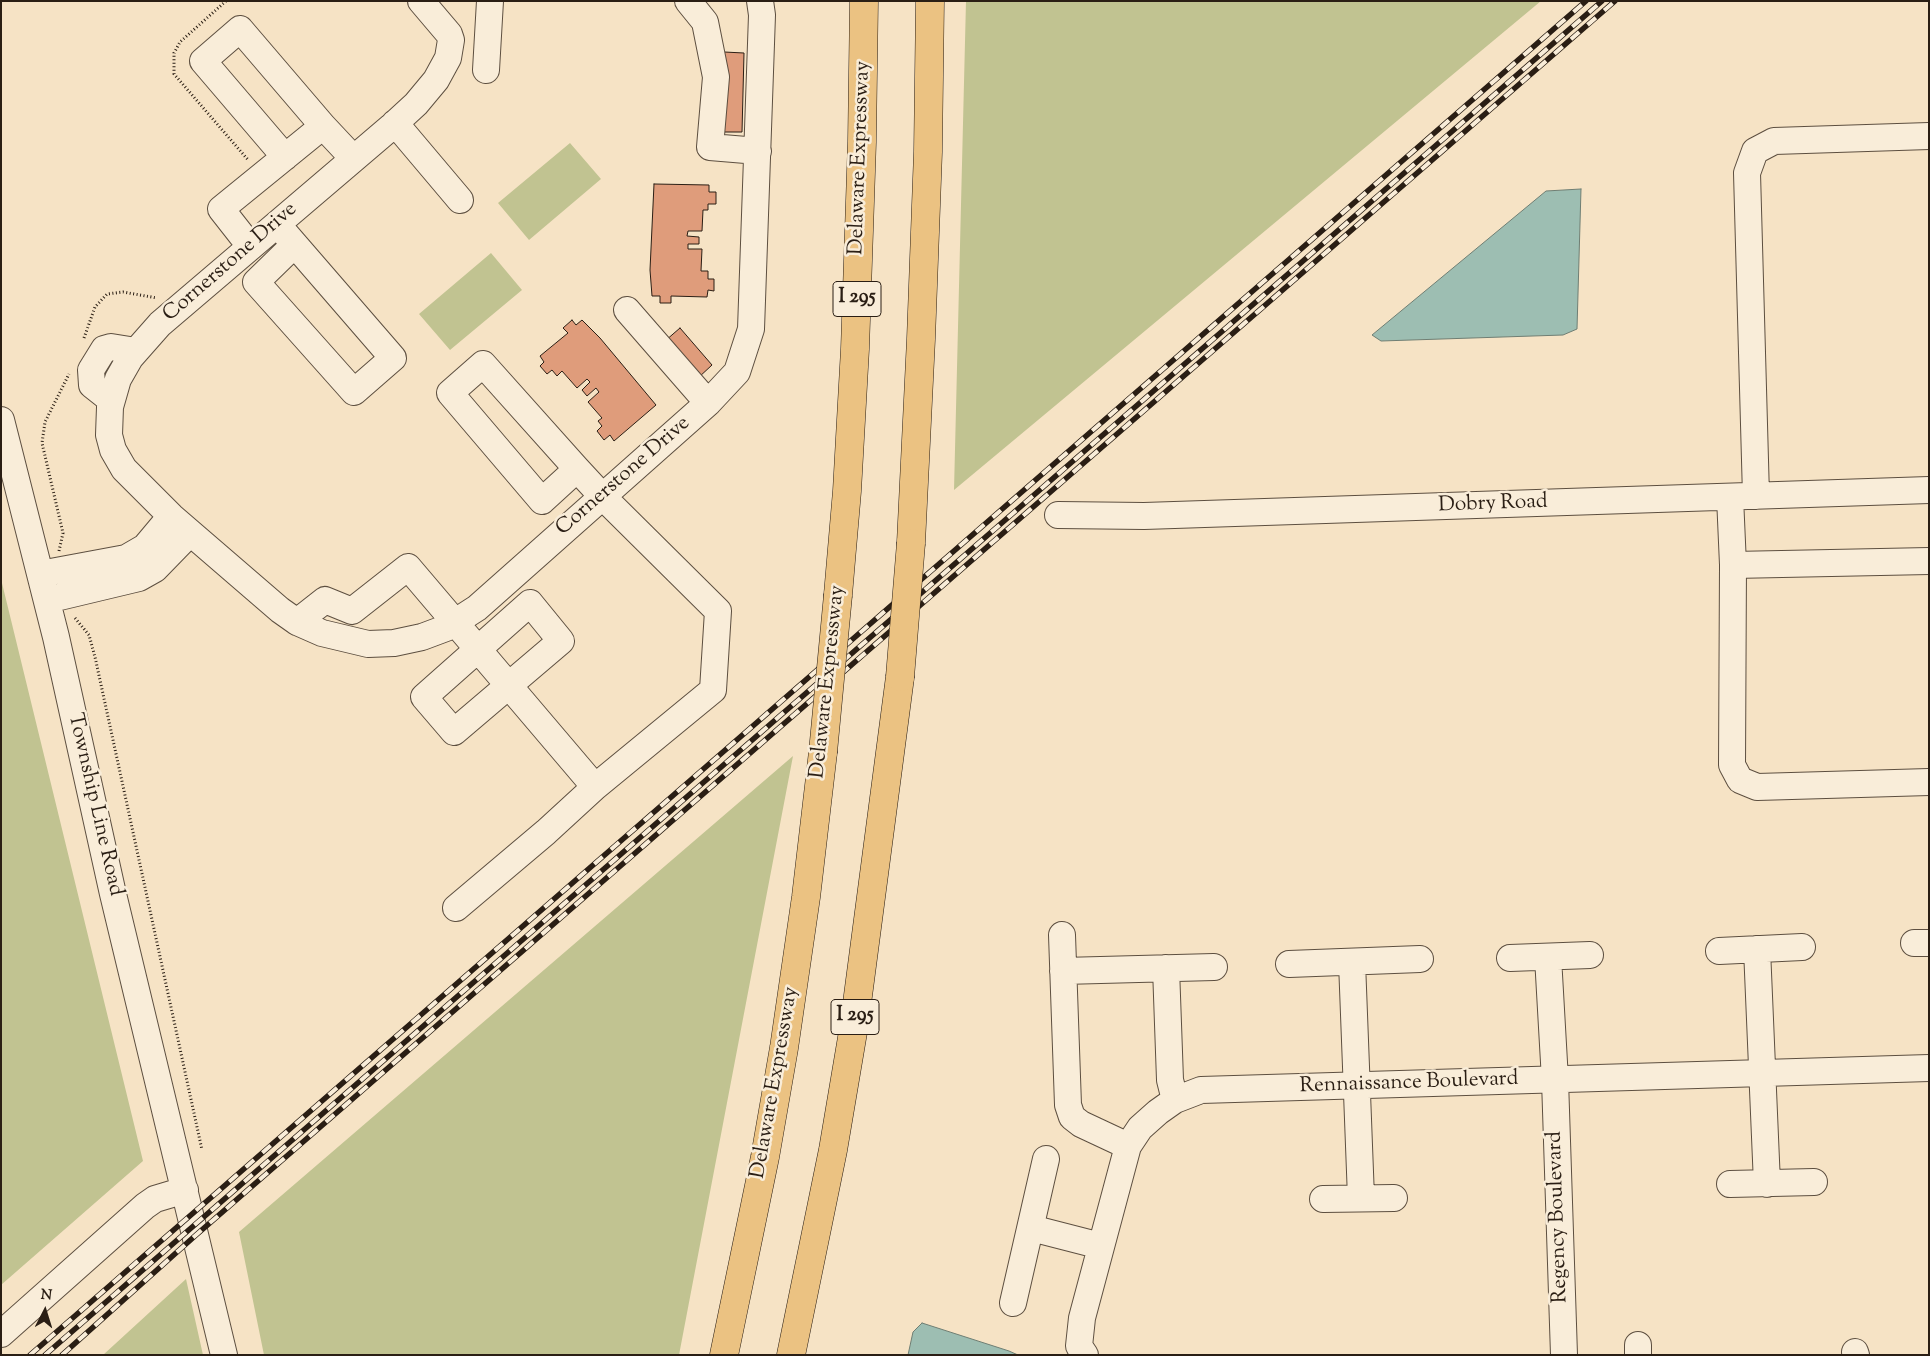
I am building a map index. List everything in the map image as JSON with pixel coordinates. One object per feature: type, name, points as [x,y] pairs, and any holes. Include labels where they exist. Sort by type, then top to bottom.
[{"type":"highway","name":"Delaware Expressway","points":[[724,1355],[765,1157],[784,1048],[806,897],[823,752],[847,491],[855,349],[862,142],[864,1]]},
{"type":"highway","name":"I 295","points":[[791,1355],[833,1150],[854,1026],[900,677],[911,543],[922,319],[930,1]]},
{"type":"street","name":"Cornerstone Drive","points":[[420,1],[450,34],[448,58],[436,80],[416,104],[160,324],[136,351],[111,346],[100,352],[91,370],[92,385],[111,400],[108,426],[113,450],[124,469],[171,516],[280,610],[297,622],[322,633],[368,644],[394,643],[422,637],[446,628],[477,608],[708,403],[736,372],[751,329],[758,151],[760,1]]},
{"type":"street","points":[[486,70],[490,1]]},
{"type":"street","points":[[688,1],[705,22],[716,77],[710,147],[758,151]]},
{"type":"street","points":[[285,156],[203,61],[240,30],[353,158]]},
{"type":"street","points":[[395,123],[460,200]]},
{"type":"street","points":[[250,246],[221,209],[323,126]]},
{"type":"street","points":[[1929,136],[1774,141],[1755,151],[1747,173],[1743,496],[1733,565],[1730,697],[1732,765],[1740,780],[1757,787],[1929,782]]},
{"type":"street","points":[[276,224],[393,358],[354,392],[256,282],[294,245]]},
{"type":"street","points":[[627,310],[708,403]]},
{"type":"street","points":[[456,908],[546,832],[595,787],[713,690],[718,611],[602,496],[482,364],[450,393],[542,500],[577,469]]},
{"type":"street","name":"Township Line Road","points":[[1,420],[47,600],[113,894],[224,1355]]},
{"type":"street","name":"Dobry Road","points":[[1058,515],[1144,516],[1929,490]]},
{"type":"street","points":[[40,574],[126,558],[145,546],[171,516]]},
{"type":"street","points":[[47,600],[139,578],[155,570],[190,533]]},
{"type":"street","points":[[1733,565],[1929,562]]},
{"type":"street","points":[[297,622],[325,600],[352,611],[408,567],[456,621],[595,787]]},
{"type":"street","points":[[530,603],[561,641],[454,732],[424,697],[478,647],[530,603]]},
{"type":"street","points":[[1062,935],[1068,1105],[1072,1117],[1081,1124],[1128,1146]]},
{"type":"street","points":[[1719,951],[1802,948]]},
{"type":"street","points":[[1757,949],[1767,1184]]},
{"type":"street","points":[[1510,958],[1590,955]]},
{"type":"street","name":"Regency Boulevard","points":[[1548,957],[1555,1080],[1564,1355]]},
{"type":"street","points":[[1289,964],[1420,959]]},
{"type":"street","points":[[1352,962],[1361,1198]]},
{"type":"street","points":[[1063,971],[1214,967]]},
{"type":"street","points":[[1166,968],[1170,1080],[1175,1100]]},
{"type":"street","name":"Rennaissance Boulevard","points":[[1085,1355],[1079,1346],[1082,1318],[1128,1146],[1140,1128],[1175,1100],[1201,1090],[1929,1068]]},
{"type":"street","points":[[1013,1303],[1046,1159]]},
{"type":"street","points":[[1730,1184],[1814,1182]]},
{"type":"street","points":[[1,1334],[145,1206],[155,1199],[185,1190]]},
{"type":"street","points":[[1323,1199],[1394,1198]]},
{"type":"street","points":[[1031,1228],[1101,1246]]},
{"type":"green space","points":[[966,1],[1541,1],[954,490]]},
{"type":"green space","points":[[570,143],[601,179],[529,240],[498,203]]},
{"type":"green space","points":[[491,253],[522,290],[450,350],[419,314]]},
{"type":"green space","points":[[1,579],[143,1161],[1,1285]]},
{"type":"green space","points":[[793,756],[679,1355],[264,1355],[239,1232]]},
{"type":"green space","points":[[186,1279],[203,1355],[103,1355]]},
{"type":"water","points":[[1581,189],[1577,329],[1563,335],[1381,341],[1372,335],[1546,191]]},
{"type":"water","points":[[922,1323],[1018,1355],[908,1355],[913,1332]]},
{"type":"building","points":[[724,52],[744,53],[742,132],[722,132]]},
{"type":"building","points":[[654,184],[709,185],[709,192],[716,192],[716,204],[708,204],[708,210],[703,210],[702,231],[688,231],[687,236],[699,237],[699,244],[688,244],[688,249],[702,249],[701,271],[708,271],[708,279],[714,279],[714,291],[708,290],[707,297],[671,296],[671,303],[660,303],[660,296],[652,296],[650,270]]},
{"type":"building","points":[[572,320],[576,325],[582,320],[600,338],[656,405],[614,441],[610,435],[604,440],[597,431],[602,426],[598,421],[602,418],[588,402],[599,392],[596,388],[587,396],[582,390],[590,382],[587,379],[577,388],[562,371],[557,376],[552,370],[547,374],[540,366],[544,362],[540,356],[568,333],[563,328]]},
{"type":"building","points":[[680,328],[712,365],[698,378],[665,341]]},
{"type":"railway","points":[[30,1355],[1586,1]]},
{"type":"railway","points":[[45,1355],[1602,1]]},
{"type":"railway","points":[[62,1355],[196,1235],[1615,1]]}]
